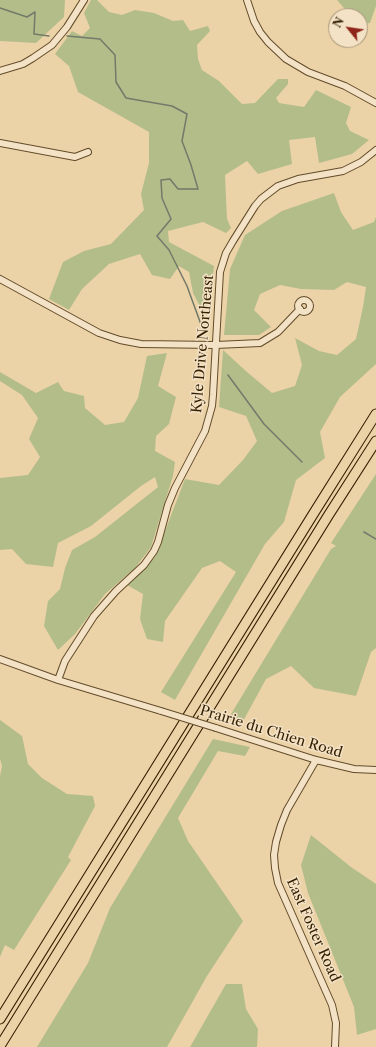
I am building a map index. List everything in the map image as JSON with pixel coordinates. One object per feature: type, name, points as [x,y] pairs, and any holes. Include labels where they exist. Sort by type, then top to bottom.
[{"type":"highway","points":[[0,1019],[303,529],[376,414]]},
{"type":"highway","points":[[0,1046],[376,441]]},
{"type":"street","points":[[0,71],[23,64],[52,45],[67,27],[84,0]]},
{"type":"street","points":[[247,0],[254,21],[260,32],[286,59],[308,72],[345,86],[376,103]]},
{"type":"street","points":[[0,143],[75,157],[88,152]]},
{"type":"street","name":"Kyle Drive Northeast","points":[[58,680],[65,661],[94,616],[116,591],[144,564],[154,551],[158,542],[168,505],[175,488],[200,441],[209,420],[213,400],[220,272],[226,253],[255,206],[278,186],[298,178],[342,171],[361,162],[376,150]]},
{"type":"street","points":[[0,279],[99,333],[120,340],[141,344],[253,344],[266,340],[278,332],[300,310]]},
{"type":"street","name":"Prairie du Chien Road","points":[[0,659],[58,680],[316,760],[354,769],[376,770]]},
{"type":"street","name":"East Foster Road","points":[[316,760],[287,810],[281,825],[276,842],[275,868],[278,883],[332,1005],[336,1023],[335,1047]]},
{"type":"green space","points":[[0,0],[65,0],[64,17],[36,43],[0,41]]},
{"type":"green space","points":[[91,0],[97,0],[109,12],[122,15],[135,10],[154,13],[173,21],[183,20],[190,31],[208,26],[210,31],[197,45],[198,59],[202,70],[219,81],[242,104],[255,103],[278,79],[288,79],[288,84],[276,98],[279,103],[304,107],[316,90],[351,107],[346,123],[350,131],[369,140],[352,154],[319,163],[315,137],[289,140],[292,164],[258,174],[247,161],[225,175],[227,219],[231,228],[226,233],[203,222],[168,231],[169,242],[214,266],[210,303],[203,312],[193,293],[189,272],[179,266],[170,279],[152,275],[140,254],[109,264],[82,289],[69,310],[49,299],[63,262],[84,251],[111,244],[144,210],[141,194],[149,163],[149,132],[78,92],[69,66],[55,54],[72,31],[82,36],[90,28],[84,13]]},
{"type":"green space","points":[[337,0],[376,0],[376,6],[370,23],[368,23],[368,8],[344,8]]},
{"type":"green space","points":[[334,193],[341,212],[353,230],[374,222],[376,217],[376,364],[340,397],[320,432],[325,458],[296,480],[284,522],[265,544],[175,700],[161,692],[236,572],[220,561],[202,568],[165,621],[163,642],[147,639],[140,619],[143,594],[127,585],[155,557],[185,479],[219,485],[243,460],[257,441],[246,416],[219,407],[223,350],[272,393],[295,386],[302,365],[295,338],[319,351],[337,355],[356,339],[366,287],[347,282],[334,290],[301,289],[280,285],[260,294],[254,310],[271,327],[259,335],[224,335],[230,269],[245,235],[282,211]]},
{"type":"green space","points":[[167,353],[158,386],[176,397],[169,424],[156,436],[155,451],[175,462],[173,476],[151,547],[135,568],[105,594],[75,634],[58,650],[44,626],[48,601],[60,589],[65,568],[72,550],[95,537],[158,487],[155,477],[141,486],[91,526],[58,543],[53,567],[26,564],[12,549],[0,550],[0,478],[28,475],[40,457],[29,439],[38,418],[22,395],[0,381],[0,372],[36,393],[58,382],[64,391],[84,396],[85,408],[105,425],[124,422],[138,398],[147,356]]},
{"type":"green space","points":[[376,474],[376,648],[371,652],[356,696],[314,688],[291,666],[266,679],[242,723],[228,719],[331,549],[336,546],[331,543]]},
{"type":"green space","points":[[0,720],[22,736],[28,764],[42,778],[67,794],[93,796],[95,806],[68,857],[71,860],[14,950],[5,945],[0,957],[0,776],[2,766],[0,759]]},
{"type":"green space","points":[[213,739],[250,747],[245,756],[218,751],[178,818],[188,841],[243,921],[207,976],[167,1047],[37,1047],[88,963],[110,908]]},
{"type":"green space","points":[[311,835],[351,867],[376,884],[376,1029],[357,1035],[354,1007],[308,893],[301,865]]},
{"type":"green space","points":[[226,984],[242,984],[246,1009],[258,1029],[257,1047],[190,1047]]},
{"type":"waterway","points":[[0,8],[27,17],[35,12],[34,34],[49,36]]},
{"type":"waterway","points":[[67,36],[100,39],[115,55],[116,82],[126,98],[172,106],[187,114],[182,141],[198,189],[178,189],[170,179],[161,180],[162,198],[171,219],[157,236],[169,250],[187,286],[203,330]]},
{"type":"waterway","points":[[228,375],[264,424],[302,462]]},
{"type":"waterway","points":[[364,532],[376,539]]}]
